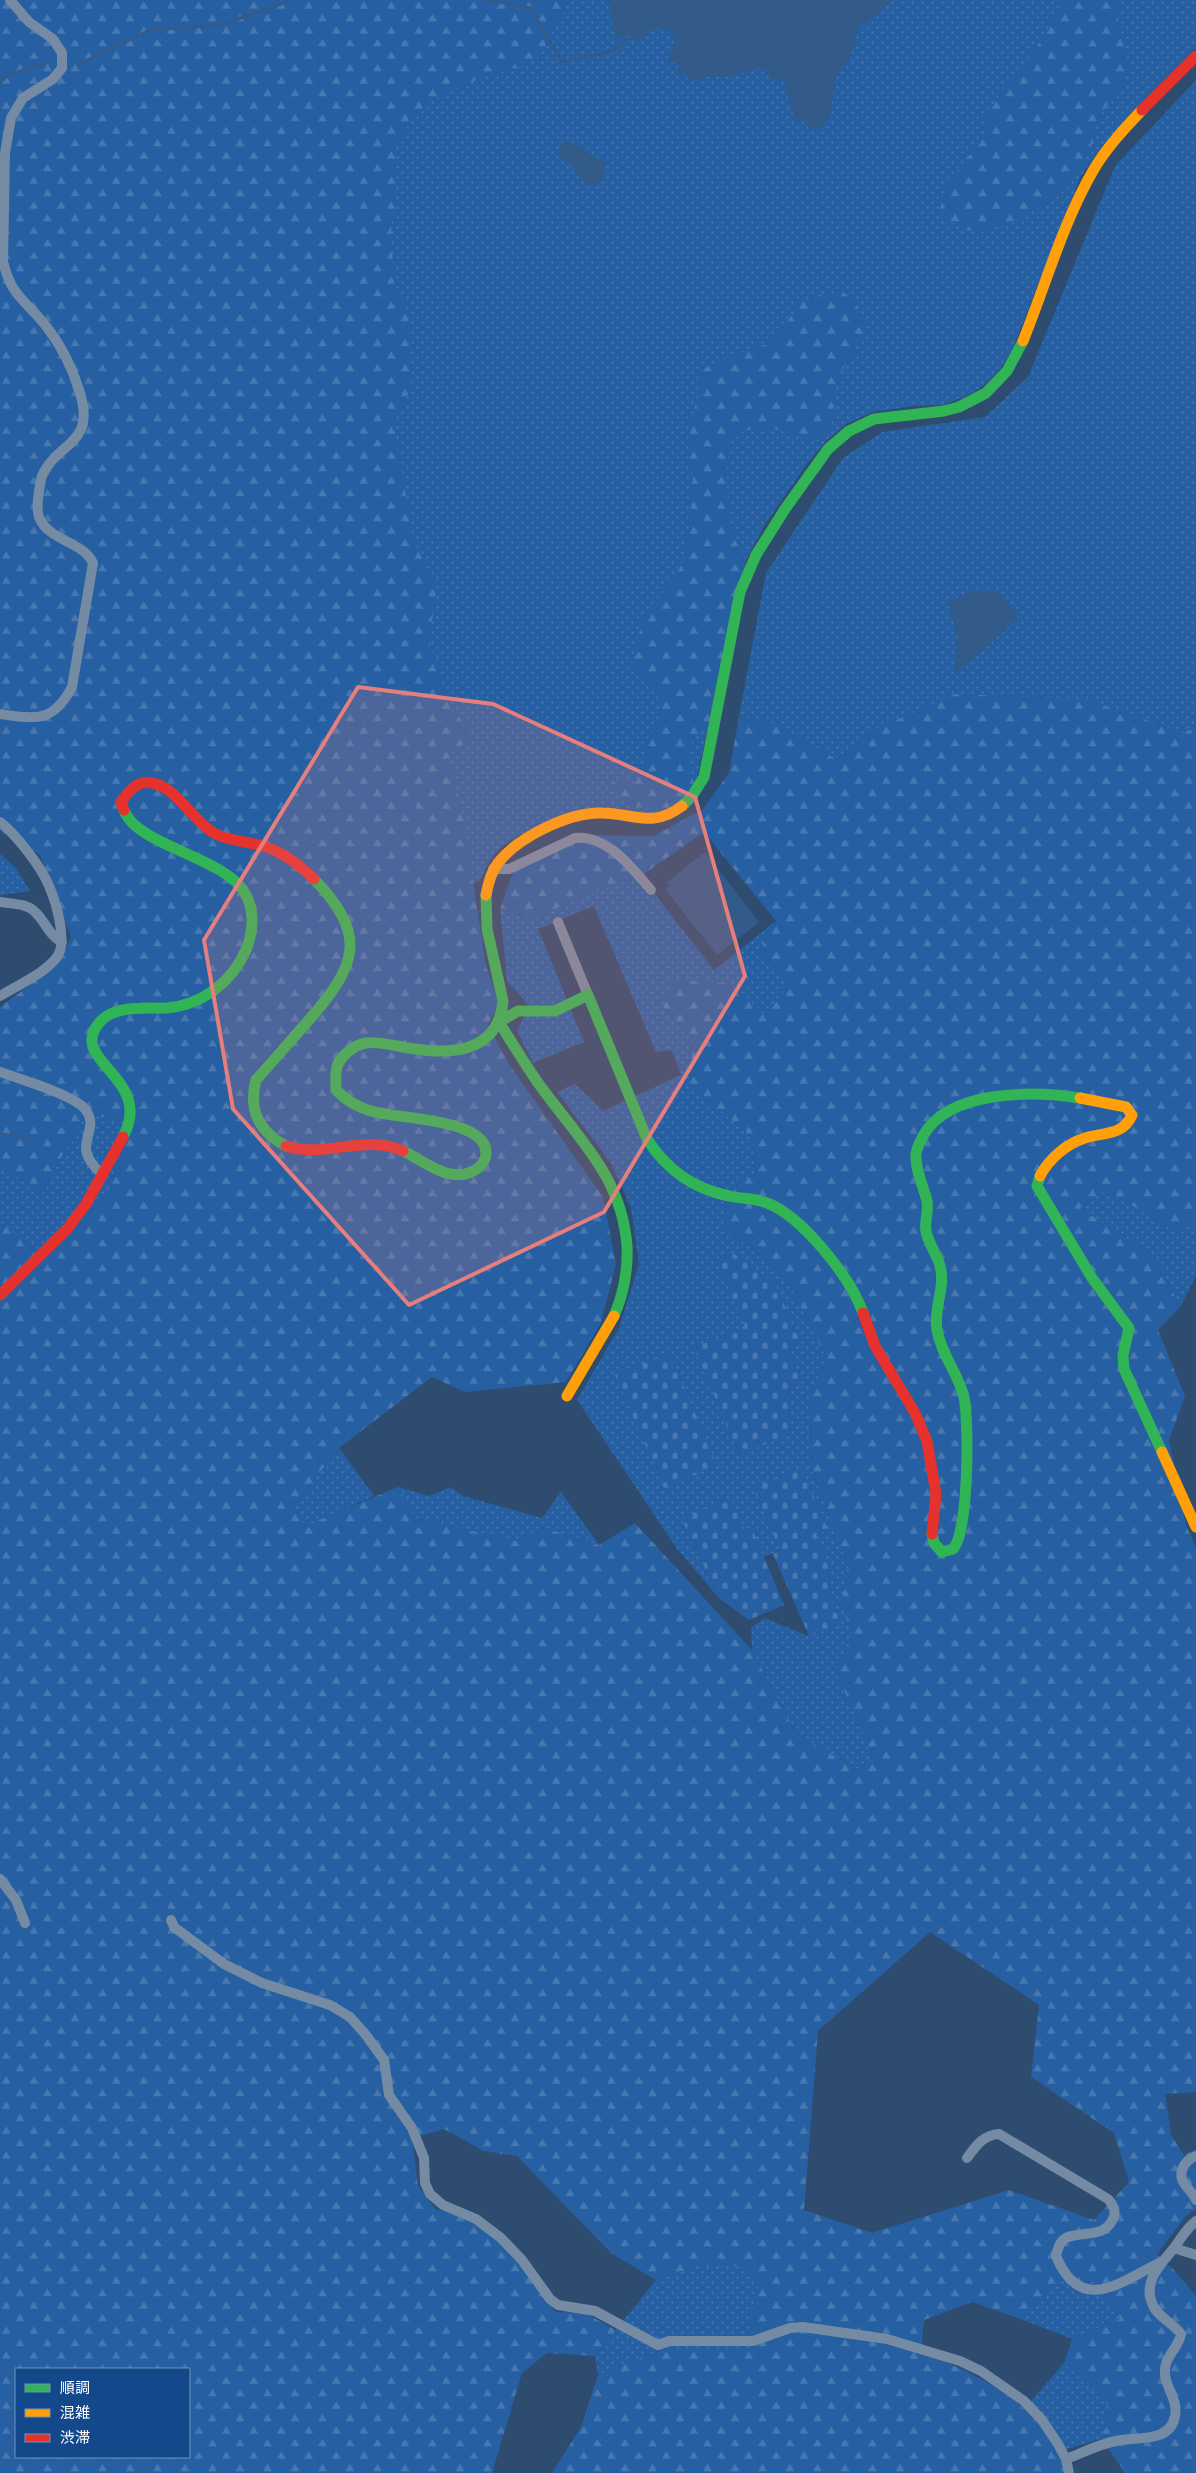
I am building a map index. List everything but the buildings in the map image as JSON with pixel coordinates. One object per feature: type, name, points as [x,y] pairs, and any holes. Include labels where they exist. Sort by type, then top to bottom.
[{"type":"street","points":[[0,714],[30,718],[52,712],[63,704],[72,687],[93,563],[89,555],[48,530],[39,519],[36,506],[42,476],[53,460],[73,443],[83,426],[83,416],[80,394],[61,346],[46,324],[21,301],[7,278],[3,261],[5,153],[11,118],[22,98],[54,79],[62,68],[62,53],[53,39],[29,22],[10,0]]},
{"type":"street","points":[[567,1396],[602,1339],[618,1307],[627,1278],[628,1238],[622,1207],[609,1177],[531,1074],[499,1022],[503,998],[485,922],[484,902],[493,869],[508,851],[530,836],[583,815],[598,813],[647,820],[666,817],[692,798],[704,777],[736,609],[744,580],[756,555],[785,510],[828,449],[849,431],[874,419],[944,412],[959,407],[986,393],[997,382],[1007,370],[1023,340],[1077,200],[1095,166],[1120,133],[1196,56]]},
{"type":"street","points":[[0,1295],[67,1229],[86,1204],[130,1123],[132,1109],[126,1091],[100,1061],[94,1048],[93,1034],[100,1022],[117,1012],[177,1006],[204,998],[223,984],[241,963],[249,945],[253,925],[249,902],[237,881],[220,869],[141,830],[128,821],[120,808],[121,799],[128,789],[140,782],[153,781],[168,791],[205,828],[225,840],[267,847],[288,856],[309,875],[335,905],[344,920],[348,938],[349,958],[342,977],[333,992],[300,1031],[269,1063],[256,1080],[252,1093],[252,1106],[257,1122],[276,1143],[289,1149],[304,1151],[355,1144],[384,1144],[404,1150],[441,1172],[454,1176],[466,1176],[476,1171],[483,1164],[486,1147],[484,1141],[474,1131],[456,1125],[378,1112],[352,1105],[342,1097],[335,1085],[334,1074],[338,1063],[354,1047],[366,1043],[451,1052],[469,1049],[483,1041],[499,1022],[518,1011],[555,1010],[588,995]]},
{"type":"street","points":[[0,822],[22,844],[49,885],[62,942],[58,955],[48,966],[0,996]]},
{"type":"street","points":[[493,869],[509,869],[575,838],[585,837],[598,841],[628,862],[651,890]]},
{"type":"street","points":[[0,902],[21,905],[35,911],[55,938],[62,942]]},
{"type":"street","points":[[558,922],[647,1139],[657,1156],[669,1168],[696,1185],[728,1196],[744,1197],[770,1204],[785,1212],[842,1274],[854,1292],[875,1346],[913,1407],[923,1428],[931,1456],[936,1506],[932,1534],[936,1546],[942,1552],[948,1552],[959,1541],[962,1525],[967,1481],[964,1397],[940,1337],[936,1320],[943,1283],[941,1269],[925,1230],[928,1211],[916,1163],[917,1148],[934,1121],[966,1103],[988,1098],[1079,1098],[1126,1107],[1132,1115],[1127,1125],[1120,1130],[1084,1138],[1072,1143],[1046,1168],[1038,1179],[1037,1186],[1092,1278],[1129,1328],[1122,1355],[1124,1369],[1196,1527]]},
{"type":"street","points":[[0,1072],[69,1098],[85,1109],[91,1122],[85,1149],[91,1165],[102,1174]]},
{"type":"street","points":[[0,1879],[16,1900],[25,1923]]},
{"type":"street","points":[[171,1920],[174,1927],[224,1964],[262,1983],[330,2005],[350,2017],[384,2060],[389,2095],[412,2128],[424,2158],[425,2183],[430,2194],[443,2205],[476,2219],[500,2238],[522,2260],[550,2299],[558,2305],[595,2311],[658,2345],[669,2341],[753,2340],[790,2328],[803,2327],[887,2339],[960,2361],[981,2371],[1024,2401],[1042,2420],[1066,2459],[1069,2473]]},
{"type":"street","points":[[967,2158],[982,2140],[990,2134],[999,2134],[1108,2199],[1114,2206],[1114,2217],[1109,2226],[1101,2232],[1068,2237],[1060,2242],[1056,2256],[1061,2268],[1075,2284],[1088,2292],[1106,2289],[1161,2262]]},
{"type":"street","points":[[1196,2156],[1191,2157],[1183,2167],[1182,2179],[1196,2200]]},
{"type":"street","points":[[1066,2459],[1117,2440],[1156,2437],[1166,2431],[1175,2417],[1175,2401],[1164,2377],[1166,2363],[1179,2343],[1181,2334],[1174,2324],[1160,2315],[1152,2305],[1148,2292],[1153,2276],[1161,2262],[1174,2248],[1182,2235],[1196,2221]]},
{"type":"street","points":[[1174,2248],[1196,2255]]},
{"type":"highlighted area","points":[[358,687],[493,704],[695,797],[745,976],[604,1212],[409,1305],[233,1109],[204,940]]},
{"type":"green space","points":[[0,0],[570,0],[540,56],[524,66],[492,73],[429,101],[409,122],[396,146],[396,203],[391,222],[393,271],[396,290],[407,309],[412,373],[410,391],[397,415],[395,431],[412,533],[419,553],[434,581],[436,600],[430,629],[430,646],[450,697],[452,710],[469,728],[471,735],[468,742],[454,750],[450,756],[463,817],[486,966],[497,997],[497,1008],[488,1024],[508,1063],[603,1197],[616,1264],[601,1323],[566,1382],[465,1392],[432,1377],[339,1448],[294,1506],[305,1526],[398,1487],[415,1518],[517,1541],[544,1528],[599,1545],[635,1523],[752,1650],[796,1734],[859,1770],[872,1755],[836,1672],[852,1633],[841,1604],[848,1566],[812,1470],[809,1395],[828,1361],[784,1274],[723,1227],[728,1189],[756,1174],[751,1137],[689,1083],[693,1038],[663,1007],[673,980],[731,983],[765,1015],[789,984],[760,950],[776,921],[704,832],[641,876],[580,897],[533,919],[500,909],[515,867],[575,835],[654,836],[703,809],[729,773],[739,716],[775,724],[836,759],[874,730],[955,694],[1086,699],[1183,733],[1196,727],[1196,1227],[1176,1232],[1106,1190],[1080,1208],[1155,1257],[1180,1307],[1158,1330],[1185,1396],[1169,1440],[1186,1525],[1196,1548],[1196,2092],[1165,2094],[1171,2135],[1184,2155],[1196,2149],[1196,2208],[1186,2216],[1157,2254],[1174,2270],[1196,2296],[1196,2473],[1125,2473],[1102,2439],[1110,2407],[1064,2363],[1072,2339],[1120,2319],[1097,2282],[1063,2280],[1018,2318],[972,2302],[924,2320],[921,2352],[967,2372],[1008,2396],[1042,2428],[1056,2449],[1067,2473],[552,2473],[581,2427],[598,2375],[666,2348],[757,2348],[748,2315],[760,2290],[739,2266],[697,2266],[656,2280],[611,2253],[517,2156],[484,2151],[444,2129],[412,2138],[418,2186],[436,2210],[468,2212],[514,2253],[555,2312],[585,2313],[616,2330],[595,2356],[547,2353],[522,2373],[492,2473],[0,2473],[0,1223],[38,1252],[109,1196],[130,1120],[85,1115],[41,1194],[0,1164],[0,1007],[58,964],[71,937],[40,855],[0,831]],"holes":[[[930,1932],[1039,2005],[1031,2077],[1114,2133],[1129,2182],[1094,2220],[1009,2190],[872,2233],[804,2210],[818,2031]]]},
{"type":"green space","points":[[444,0],[1196,0],[1196,48],[1120,126],[1080,178],[1012,350],[1000,369],[986,384],[967,396],[943,405],[915,406],[873,412],[848,423],[827,440],[806,465],[764,526],[745,562],[697,777],[686,793],[677,803],[659,812],[638,812],[617,808],[589,810],[557,819],[527,831],[499,849],[492,857],[480,881],[468,885],[413,669],[371,151]]},
{"type":"green space","points":[[1062,0],[1119,0],[1118,19],[1128,63],[1126,77],[1120,89],[1100,117],[1092,144],[1081,166],[1063,190],[1026,216],[1000,228],[988,231],[963,229],[951,222],[940,211],[944,192],[962,164],[982,141],[987,117],[1001,92],[1026,62],[1048,30]]},
{"type":"green space","points":[[1196,80],[1196,727],[1183,734],[1086,699],[874,730],[836,759],[775,724],[739,716],[766,573],[843,458],[882,432],[985,417],[1028,377],[1115,166]],"holes":[[[1018,618],[956,673],[958,639]]]},
{"type":"green space","points":[[843,292],[860,310],[864,323],[857,346],[843,368],[837,383],[834,414],[826,434],[819,441],[776,429],[750,429],[735,437],[731,445],[727,472],[728,505],[733,533],[746,561],[708,728],[696,736],[690,749],[694,787],[676,807],[646,808],[633,805],[616,792],[611,784],[618,780],[632,785],[641,776],[647,745],[660,714],[658,695],[652,687],[634,673],[632,661],[645,612],[675,578],[682,563],[690,520],[693,483],[688,430],[701,387],[700,373],[716,362],[761,346],[776,338],[795,310],[805,301],[818,296]]},
{"type":"green space","points":[[0,854],[15,867],[30,891],[0,895]]},
{"type":"green space","points":[[641,876],[714,970],[776,921],[760,950],[789,984],[765,1015],[663,1007],[693,1038],[689,1083],[751,1137],[756,1174],[728,1189],[723,1227],[784,1274],[828,1361],[809,1395],[812,1470],[848,1566],[841,1604],[852,1633],[836,1672],[872,1755],[859,1770],[796,1734],[752,1650],[751,1627],[765,1618],[808,1636],[841,1622],[829,1594],[830,1568],[816,1535],[764,1557],[753,1532],[747,1534],[681,1518],[719,1598],[678,1550],[577,1400],[619,1328],[639,1264],[631,1208],[611,1163],[557,1092],[575,1084],[603,1111],[681,1075],[672,1050],[656,1052],[594,906],[538,929],[584,1042],[533,1063],[517,1031],[529,1006],[507,981],[500,909],[533,919],[580,897]],"holes":[[[717,1260],[787,1350],[800,1376],[787,1393],[792,1432]]]},
{"type":"green space","points":[[85,1115],[130,1120],[109,1196],[38,1252],[0,1223],[0,1164],[41,1194]]},
{"type":"green space","points":[[1106,1190],[1176,1232],[1196,1227],[1196,1276],[1180,1307],[1155,1257],[1080,1208]]},
{"type":"green space","points":[[732,1253],[774,1281],[801,1344],[788,1350],[800,1376],[787,1393],[792,1433],[739,1455],[694,1348],[745,1326],[717,1260]]},
{"type":"green space","points":[[669,1352],[717,1465],[664,1488],[615,1375]]},
{"type":"green space","points":[[339,1448],[374,1496],[305,1527],[294,1506]]},
{"type":"green space","points":[[801,1467],[828,1530],[816,1535],[830,1568],[829,1594],[841,1622],[809,1636],[773,1554],[780,1550],[753,1487]]},
{"type":"green space","points":[[398,1487],[429,1496],[451,1487],[463,1496],[542,1518],[561,1492],[599,1545],[544,1528],[517,1541],[415,1518]]},
{"type":"green space","points":[[730,1497],[746,1534],[753,1531],[784,1605],[749,1620],[719,1598],[681,1518]]},
{"type":"green space","points":[[697,2266],[739,2266],[760,2290],[748,2315],[757,2348],[666,2348],[598,2375],[595,2356],[656,2280]]},
{"type":"green space","points":[[1062,2280],[1097,2282],[1120,2319],[1072,2339],[1018,2318]]},
{"type":"green space","points":[[1064,2363],[1110,2407],[1102,2439],[1059,2451],[1025,2408]]},
{"type":"shaded area","points":[[608,0],[893,0],[868,22],[859,24],[860,31],[854,35],[853,39],[856,40],[850,57],[836,79],[829,118],[819,128],[810,130],[804,122],[795,120],[785,86],[787,85],[782,81],[771,78],[764,70],[759,68],[729,77],[709,76],[688,81],[687,73],[685,72],[680,75],[676,72],[679,64],[669,62],[668,58],[673,50],[674,37],[666,28],[653,28],[644,39],[632,39],[628,34],[616,39]]},
{"type":"shaded area","points":[[567,140],[604,162],[604,174],[597,184],[588,186],[574,166],[561,157],[560,147]]},
{"type":"shaded area","points":[[969,591],[998,591],[1018,618],[956,674],[958,639],[948,604]]},
{"type":"shaded area","points":[[705,852],[759,922],[717,955],[665,889],[669,886],[666,883]]},
{"type":"waterway","points":[[79,64],[150,30],[221,25],[292,0]]},
{"type":"waterway","points":[[486,0],[531,8],[562,62],[612,51],[635,34]]},
{"type":"waterway","points":[[0,83],[8,75],[48,62]]},
{"type":"waterway","points":[[0,1134],[30,1137]]},
{"type":"traffic: fast","points":[[682,806],[692,796],[704,777],[740,592],[756,555],[785,509],[828,449],[849,431],[874,419],[944,411],[959,407],[986,393],[1007,371],[1023,341]]},
{"type":"traffic: fast","points":[[123,1137],[130,1116],[128,1099],[121,1085],[94,1049],[92,1037],[99,1023],[105,1017],[122,1010],[180,1006],[204,997],[224,982],[240,962],[246,950],[252,922],[249,902],[236,882],[203,861],[146,833],[132,822],[124,810]]},
{"type":"traffic: fast","points":[[286,1146],[269,1134],[258,1119],[254,1101],[256,1080],[325,1001],[346,967],[350,951],[349,934],[343,917],[332,899],[314,879]]},
{"type":"traffic: fast","points":[[403,1151],[437,1170],[455,1175],[464,1174],[478,1168],[486,1156],[482,1141],[472,1133],[456,1126],[383,1114],[352,1103],[336,1090],[337,1067],[341,1059],[348,1052],[366,1043],[381,1043],[424,1050],[455,1050],[469,1047],[482,1041],[492,1032],[499,1019],[503,1001],[487,929],[486,895]]},
{"type":"traffic: fast","points":[[499,1022],[518,1011],[555,1011],[588,995],[647,1139],[663,1160],[682,1176],[704,1188],[729,1196],[758,1200],[781,1210],[810,1234],[837,1266],[857,1299],[863,1313]]},
{"type":"traffic: fast","points":[[499,1022],[534,1077],[599,1164],[618,1202],[624,1223],[627,1255],[623,1290],[614,1316]]},
{"type":"traffic: fast","points":[[932,1534],[934,1543],[942,1552],[953,1549],[958,1539],[965,1500],[967,1428],[964,1397],[942,1347],[937,1330],[936,1322],[942,1282],[939,1262],[926,1231],[927,1201],[917,1166],[916,1154],[918,1147],[923,1136],[935,1121],[952,1109],[972,1101],[994,1097],[1040,1094],[1080,1098]]},
{"type":"traffic: fast","points":[[1040,1176],[1037,1186],[1092,1278],[1129,1328],[1123,1355],[1124,1369],[1162,1452]]},
{"type":"traffic: slow","points":[[1023,341],[1064,232],[1083,189],[1105,153],[1142,110]]},
{"type":"traffic: slow","points":[[486,895],[490,878],[498,863],[518,844],[545,828],[589,814],[602,813],[643,818],[661,817],[682,806]]},
{"type":"traffic: slow","points":[[1040,1176],[1053,1158],[1071,1144],[1085,1138],[1118,1130],[1128,1122],[1132,1115],[1126,1107],[1080,1098]]},
{"type":"traffic: slow","points":[[567,1396],[614,1316]]},
{"type":"traffic: slow","points":[[1162,1452],[1196,1527]]},
{"type":"traffic: jam","points":[[1142,110],[1196,56]]},
{"type":"traffic: jam","points":[[124,810],[121,802],[134,787],[142,783],[152,783],[161,786],[170,791],[206,828],[214,833],[225,838],[275,850],[295,863],[314,879]]},
{"type":"traffic: jam","points":[[0,1295],[67,1229],[86,1204],[123,1137]]},
{"type":"traffic: jam","points":[[286,1146],[315,1150],[374,1144],[389,1146],[403,1151]]},
{"type":"traffic: jam","points":[[863,1313],[875,1346],[915,1413],[927,1441],[936,1494],[932,1534]]}]
